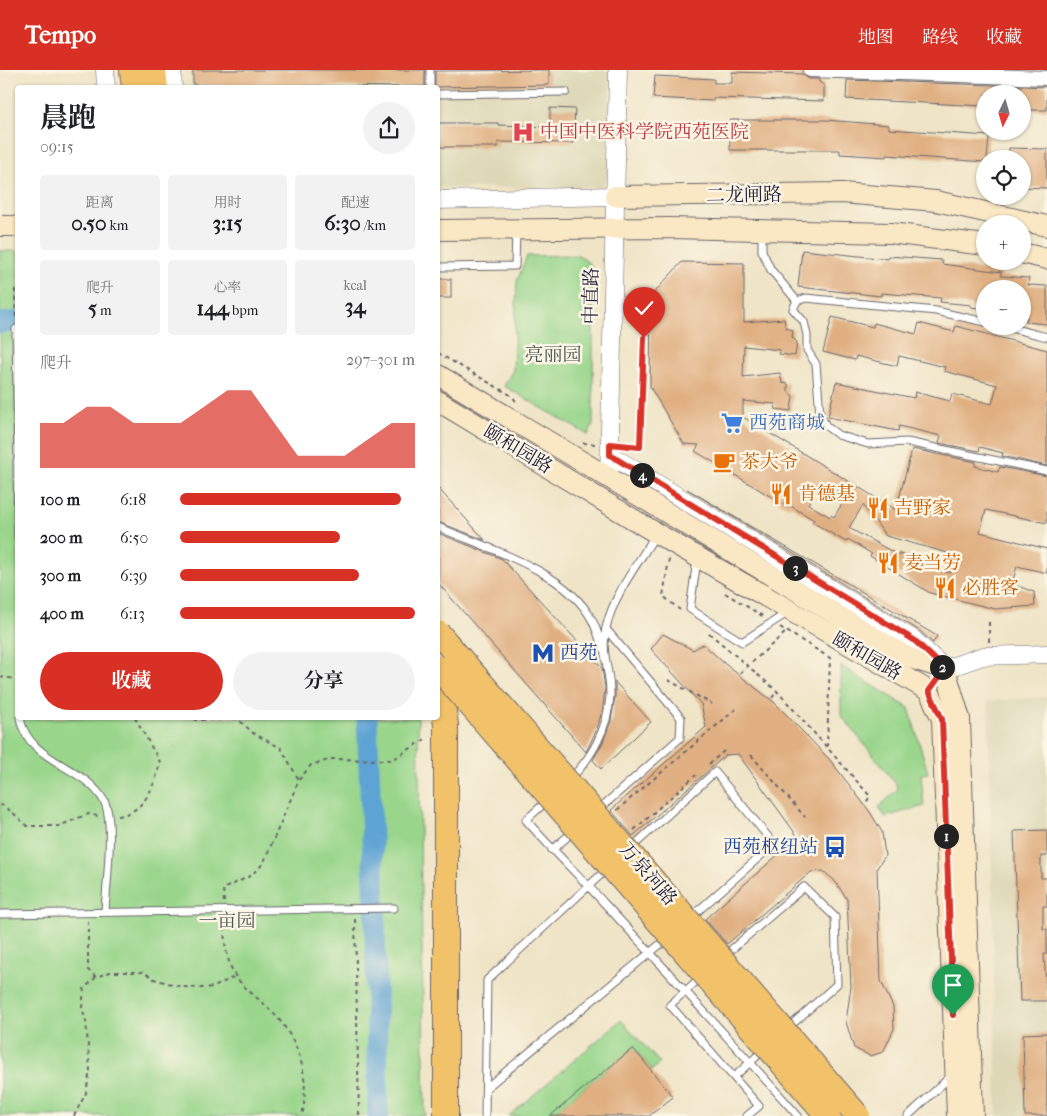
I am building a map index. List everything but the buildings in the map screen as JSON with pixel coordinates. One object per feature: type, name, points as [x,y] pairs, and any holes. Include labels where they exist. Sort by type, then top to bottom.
[{"type":"highway","points":[[132,70],[134,85]]},
{"type":"highway","points":[[154,70],[156,85]]},
{"type":"highway","name":"万泉河路","points":[[440,635],[858,1116]]},
{"type":"highway","name":"万泉河路","points":[[440,670],[828,1116]]},
{"type":"highway","points":[[440,696],[446,725],[446,1116]]},
{"type":"main road","name":"二龙闸路","points":[[615,196],[842,193],[936,201],[1047,226]]},
{"type":"main road","points":[[0,226],[15,226]]},
{"type":"main road","name":"二龙闸路","points":[[440,230],[614,228],[890,233],[976,244]]},
{"type":"main road","points":[[1031,256],[1047,260]]},
{"type":"main road","name":"颐和园路","points":[[440,376],[907,657],[945,669]]},
{"type":"main road","name":"颐和园路","points":[[440,402],[656,533],[696,565],[789,612],[929,691]]},
{"type":"main road","points":[[945,669],[960,719],[973,1116]]},
{"type":"main road","points":[[929,691],[942,719],[957,1116]]},
{"type":"street","points":[[105,70],[106,85]]},
{"type":"street","points":[[172,70],[173,85]]},
{"type":"street","points":[[615,196],[618,70]]},
{"type":"street","points":[[810,70],[930,72],[1047,78]]},
{"type":"street","name":"二龙闸路","points":[[440,200],[615,196]]},
{"type":"street","name":"中直路","points":[[609,477],[615,196]]},
{"type":"street","name":"颐和园路","points":[[610,450],[914,640],[945,669]]},
{"type":"street","points":[[929,691],[945,669],[983,656],[1047,654]]},
{"type":"lane","points":[[430,70],[430,85]]},
{"type":"lane","points":[[440,94],[566,92]]},
{"type":"lane","points":[[440,267],[515,266],[516,228]]},
{"type":"lane","points":[[762,230],[762,251],[771,270],[798,301]]},
{"type":"lane","points":[[976,320],[936,311],[806,298],[798,301],[793,309],[804,322],[807,335],[807,350],[816,364],[820,414],[826,426],[838,435],[868,444],[907,442],[1047,471]]},
{"type":"lane","points":[[1031,333],[1047,337]]},
{"type":"lane","points":[[440,528],[534,568],[570,592],[592,619],[603,649],[610,696],[603,728],[591,757],[561,788]]},
{"type":"lane","points":[[603,649],[606,629],[616,600],[656,533]]},
{"type":"lane","points":[[696,565],[690,609],[742,642],[789,612]]},
{"type":"lane","points":[[590,817],[680,738],[681,718],[606,629]]},
{"type":"lane","points":[[20,720],[22,730],[37,749],[91,786],[104,801],[109,817],[105,912]]},
{"type":"lane","points":[[485,1116],[487,980],[715,772],[774,844],[651,953],[486,1088]]},
{"type":"lane","points":[[554,794],[526,820],[552,850],[589,886],[686,991],[798,1116]]},
{"type":"lane","points":[[552,850],[582,824]]},
{"type":"lane","points":[[747,1116],[759,1106],[735,1076],[670,1005],[804,887],[835,917],[837,984],[779,1036]]},
{"type":"lane","points":[[0,914],[394,908]]},
{"type":"lane","points":[[735,1076],[772,1043]]},
{"type":"lane","points":[[908,1116],[955,1072]]},
{"type":"path","points":[[15,289],[15,314]]},
{"type":"path","points":[[581,443],[610,450],[640,447],[645,290]]},
{"type":"path","points":[[684,613],[663,596],[669,558],[696,565]]},
{"type":"path","points":[[720,590],[830,658],[827,747]]},
{"type":"path","points":[[989,622],[989,640]]},
{"type":"path","points":[[704,629],[748,664],[777,691],[870,796],[866,803]]},
{"type":"path","points":[[740,673],[787,631]]},
{"type":"path","points":[[0,677],[15,678]]},
{"type":"path","points":[[668,680],[712,704]]},
{"type":"path","points":[[772,698],[777,691]]},
{"type":"path","points":[[617,810],[736,709]]},
{"type":"path","points":[[0,804],[12,812],[26,826],[59,826],[88,814],[109,817],[127,814],[143,802],[155,785],[160,762],[135,720]]},
{"type":"path","points":[[240,720],[253,733],[281,748],[299,780]]},
{"type":"path","points":[[302,1116],[306,1077],[299,1053],[274,1012],[236,976],[224,947],[223,889],[250,876],[263,864],[299,780],[311,765],[332,759],[392,760],[446,725]]},
{"type":"path","points":[[751,755],[805,817]]},
{"type":"path","points":[[632,832],[686,784]]},
{"type":"path","points":[[355,909],[359,1116]]},
{"type":"path","points":[[88,912],[88,970],[96,977]]},
{"type":"path","points":[[74,1116],[86,1093],[90,1070],[86,1021],[82,1008],[84,989],[96,977],[110,972],[144,972],[154,979],[164,982],[182,987],[201,988],[214,987],[236,976]]},
{"type":"shaded area","name":"中国中医科学院西苑医院","points":[[190,70],[610,70],[608,177],[601,187],[440,188],[440,85],[191,85]]},
{"type":"shaded area","points":[[1047,697],[1047,1116],[997,1116],[988,701]]},
{"type":"green space","name":"一亩园","points":[[0,251],[15,251],[15,720],[418,720],[425,1116],[0,1116]]},
{"type":"green space","name":"亮丽园","points":[[579,255],[590,264],[593,272],[593,424],[588,435],[504,386],[513,370],[517,281],[527,256]]},
{"type":"green space","points":[[841,666],[909,708],[928,773],[921,774],[924,806],[885,817],[879,807],[897,790],[896,784],[841,715]]},
{"type":"green space","points":[[621,1020],[660,1063],[652,1070],[633,1048],[550,1116],[509,1116]]},
{"type":"waterway","points":[[0,323],[15,321]]},
{"type":"waterway","points":[[367,720],[375,910],[378,1116]]},
{"type":"place","name":"中国中医科学院西苑医院","points":[[523,132]]},
{"type":"place","name":"西苑商城","points":[[732,423]]},
{"type":"place","name":"茶大爷","points":[[724,462]]},
{"type":"place","name":"肯德基","points":[[781,494]]},
{"type":"place","name":"吉野家","points":[[878,508]]},
{"type":"place","name":"麦当劳","points":[[888,563]]},
{"type":"place","name":"必胜客","points":[[945,588]]},
{"type":"place","name":"西苑","points":[[543,653]]},
{"type":"place","name":"西苑枢纽站","points":[[835,847]]},
{"type":"route","points":[[644,338],[640,447],[610,444],[610,455],[914,640],[945,669],[929,691],[942,719],[953,1015]]}]
